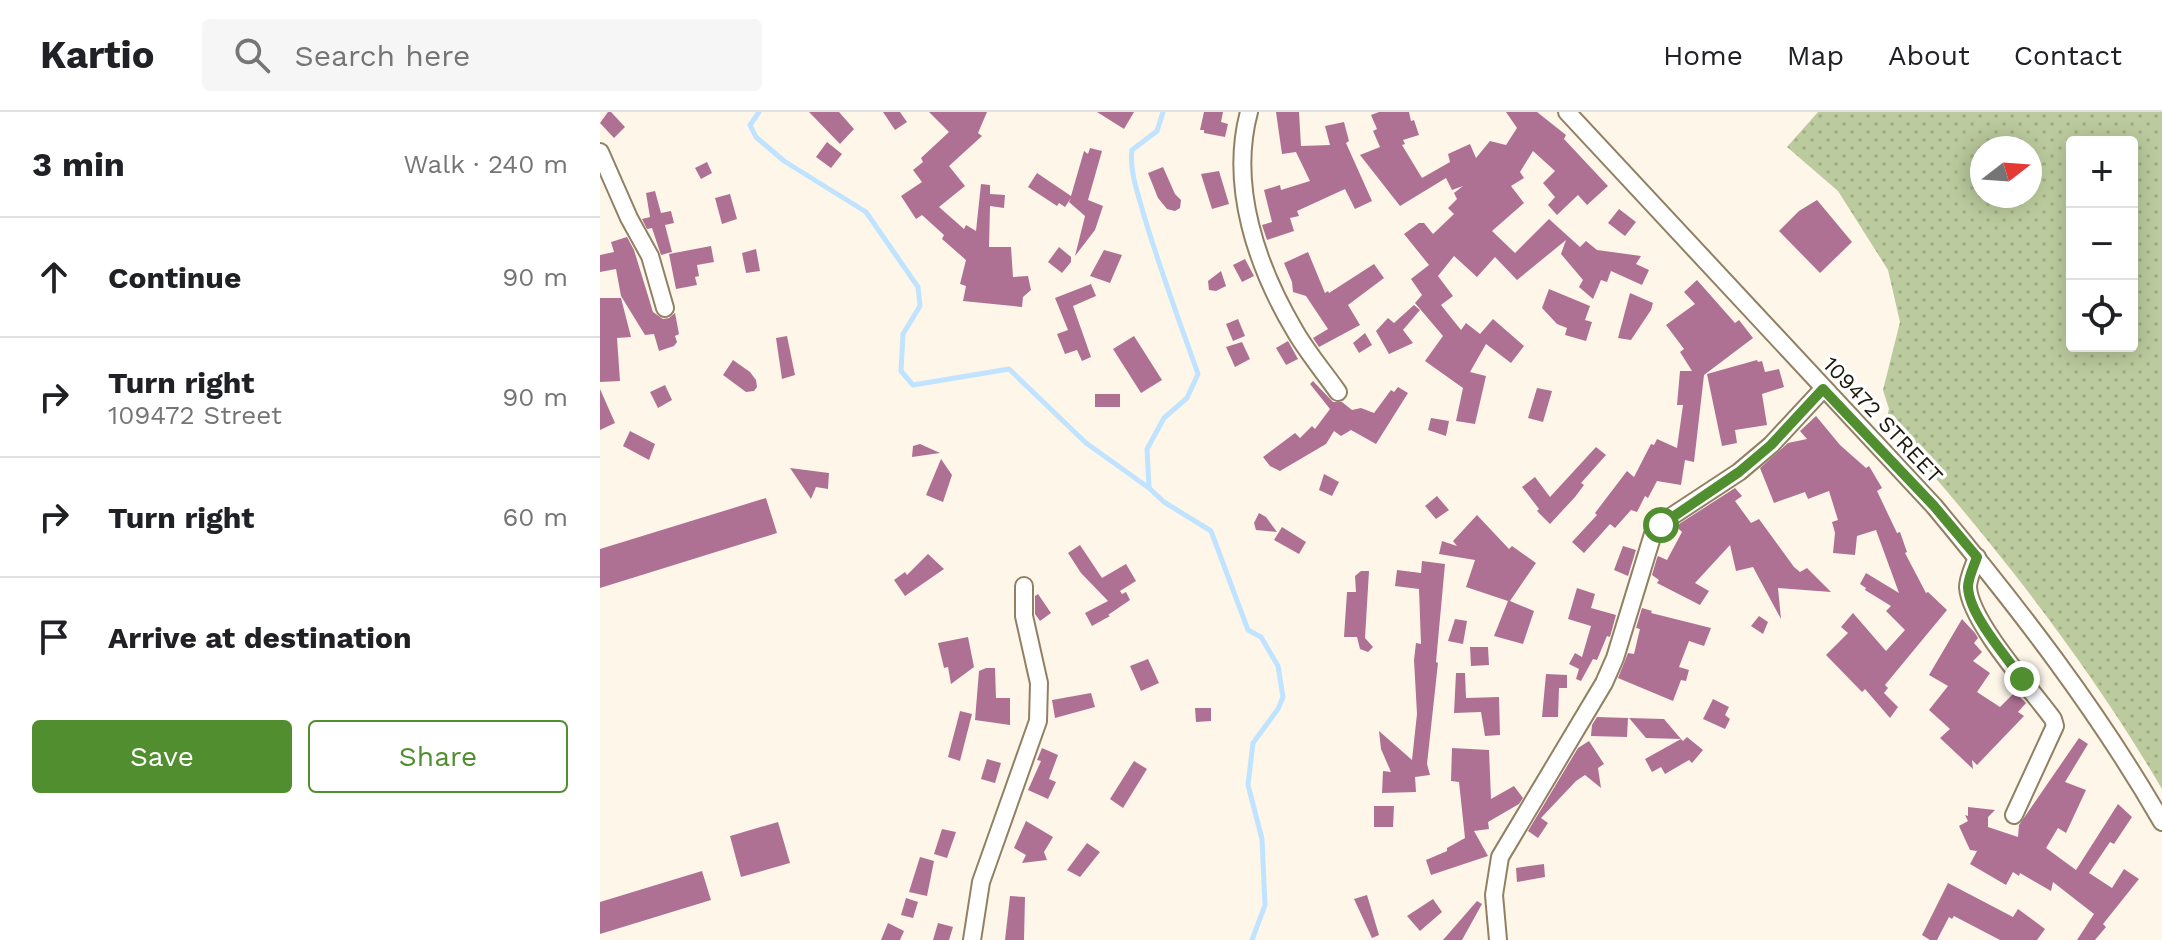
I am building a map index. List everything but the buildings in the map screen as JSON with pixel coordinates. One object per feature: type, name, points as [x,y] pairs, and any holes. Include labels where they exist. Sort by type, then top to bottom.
[{"type":"street","points":[[1249,112],[1241,160],[1251,228],[1260,258],[1295,332],[1338,392]]},
{"type":"street","name":"109472 STREET","points":[[1567,112],[1934,506],[1977,557],[2036,632],[2115,743],[2162,822]]},
{"type":"street","points":[[600,152],[629,218],[650,256],[665,308]]},
{"type":"street","points":[[1498,940],[1494,895],[1500,857],[1604,683],[1615,658],[1653,534],[1669,518],[1739,472],[1771,445],[1823,389]]},
{"type":"street","points":[[1977,557],[1968,585],[1977,614],[2055,726],[2014,815]]},
{"type":"street","points":[[972,940],[981,882],[1038,721],[1039,683],[1024,616],[1024,586]]},
{"type":"green space","points":[[1818,112],[2162,112],[2162,789],[2100,692],[2033,598],[1886,421],[1889,409],[1883,390],[1900,322],[1888,270],[1838,191],[1787,147]]},
{"type":"waterway","points":[[759,112],[750,125],[756,137],[784,161],[866,212],[918,287],[920,306],[903,334],[901,371],[913,385],[1009,369],[1086,443],[1149,488]]},
{"type":"waterway","points":[[1163,112],[1157,131],[1132,150],[1132,165],[1149,233],[1198,374],[1187,398],[1164,418],[1147,449],[1149,488],[1164,502],[1211,531],[1248,630],[1261,637],[1278,666],[1283,697],[1253,743],[1248,785],[1262,839],[1265,905],[1252,940]]},
{"type":"route","points":[[1661,525],[1739,472],[1771,445],[1823,389],[1934,506],[1977,557],[1968,585],[1973,604],[2022,679]]}]
